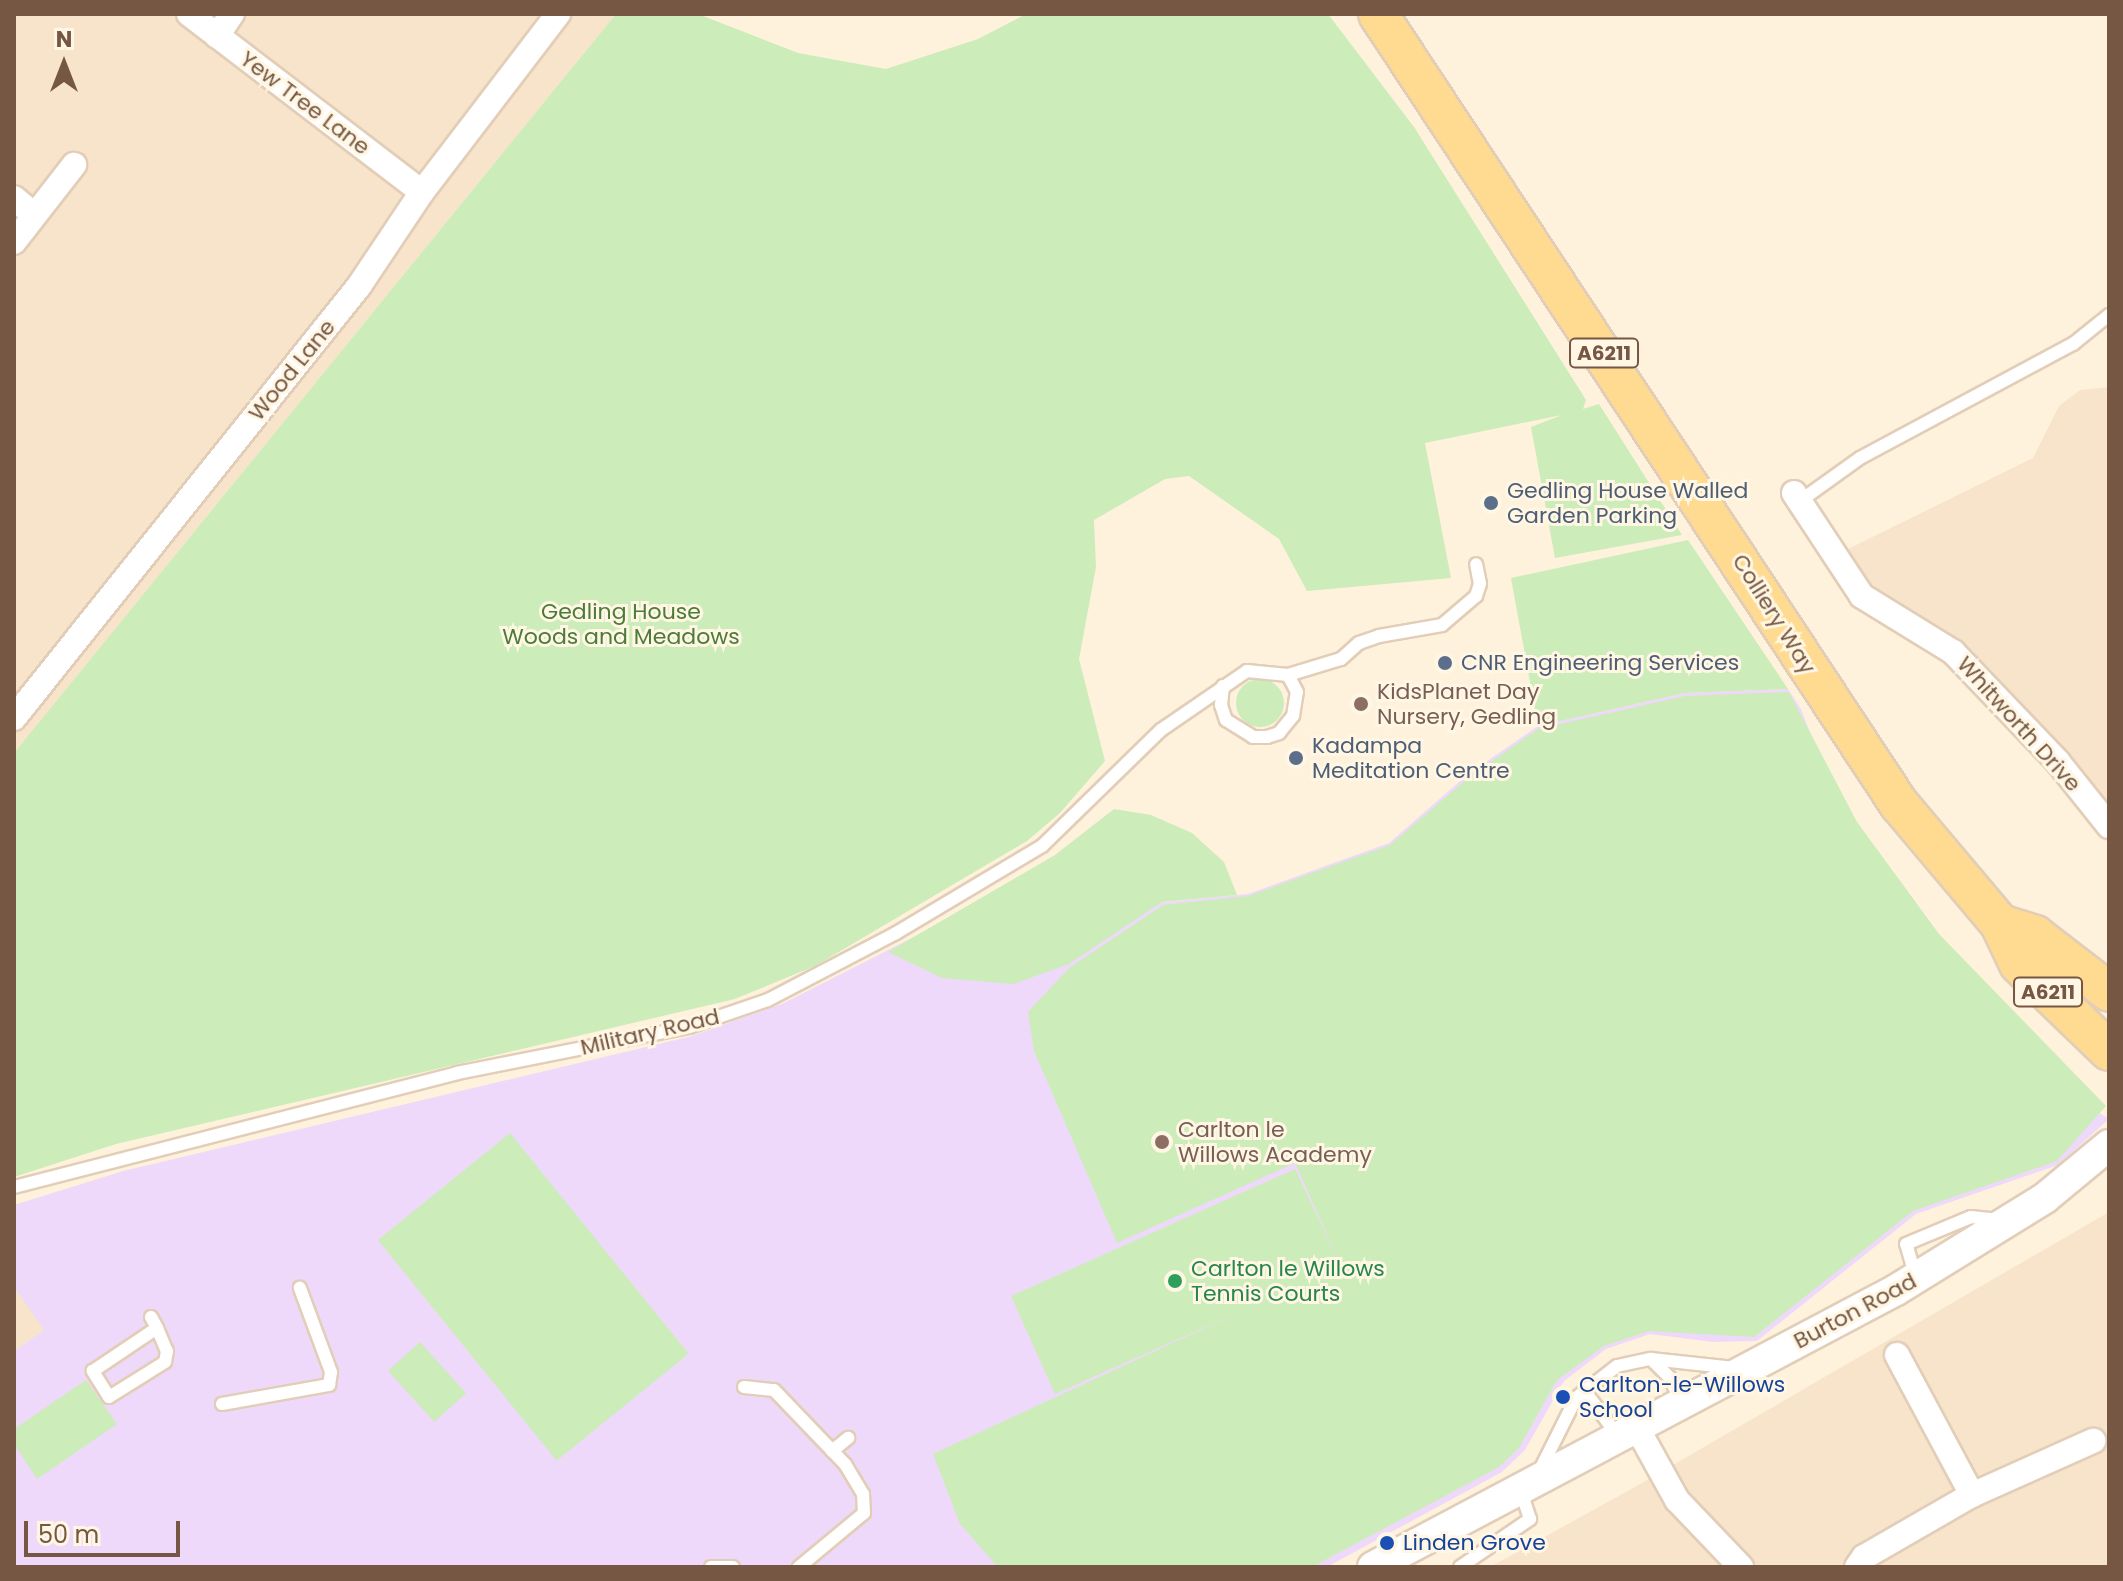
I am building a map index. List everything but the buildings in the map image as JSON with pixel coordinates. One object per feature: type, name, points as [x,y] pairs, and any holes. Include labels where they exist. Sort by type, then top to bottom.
[{"type":"main road","name":"Colliery Way","points":[[1378,14],[1501,194],[1858,746],[1899,804],[2000,924],[2019,964],[2109,1051]]},
{"type":"main road","name":"A6211","points":[[2000,924],[2035,935],[2109,992]]},
{"type":"street","name":"Yew Tree Lane","points":[[189,14],[422,192]]},
{"type":"street","points":[[217,36],[232,14]]},
{"type":"street","name":"Wood Lane","points":[[14,718],[359,286],[422,192],[558,14]]},
{"type":"street","points":[[14,242],[74,165]]},
{"type":"street","points":[[14,198],[34,215]]},
{"type":"street","name":"Whitworth Drive","points":[[1797,497],[1862,596],[1953,652],[2058,762],[2109,826]]},
{"type":"street","name":"Burton Road","points":[[2075,1177],[2109,1145]]},
{"type":"street","name":"Burton Road","points":[[1373,1567],[1916,1278],[2075,1177],[2109,1160]]},
{"type":"street","points":[[1897,1355],[1972,1495]]},
{"type":"street","points":[[1627,1431],[1677,1500],[1741,1567]]},
{"type":"street","points":[[1857,1567],[1864,1557],[1972,1495],[2093,1441]]},
{"type":"lane","points":[[1797,497],[1860,458],[2073,344],[2109,315]]},
{"type":"lane","points":[[1223,686],[1221,705],[1226,720],[1253,737],[1279,733],[1293,716],[1297,692],[1288,675],[1341,659],[1359,643],[1379,636],[1442,625],[1476,596],[1480,584],[1476,564]]},
{"type":"lane","name":"Military Road","points":[[14,1187],[457,1073],[689,1027],[768,1000],[896,933],[1042,846],[1161,730],[1247,671],[1288,675]]},
{"type":"lane","points":[[222,1404],[329,1385],[331,1372],[300,1288]]},
{"type":"lane","points":[[154,1323],[167,1351],[165,1362],[109,1397],[93,1371],[154,1323]]},
{"type":"lane","points":[[1651,1359],[1670,1378],[1681,1402]]},
{"type":"lane","points":[[1460,1567],[1530,1519],[1527,1485],[1559,1425],[1584,1390],[1617,1366],[1651,1359],[1746,1369]]},
{"type":"lane","points":[[744,1387],[774,1390],[832,1451],[863,1494],[864,1513],[799,1567]]},
{"type":"lane","points":[[1584,1390],[1627,1431]]},
{"type":"lane","points":[[832,1451],[848,1438]]},
{"type":"lane","points":[[711,1567],[733,1567]]},
{"type":"shaded area","points":[[14,14],[616,14],[14,753]]},
{"type":"shaded area","points":[[2109,387],[2109,816],[2070,766],[1869,590],[1840,553],[2033,458],[2059,406],[2080,390]]},
{"type":"shaded area","name":"Carlton le Willows Academy","points":[[1788,689],[1801,709],[1866,880],[2035,1072],[2109,1119],[2058,1165],[1916,1214],[1757,1341],[1713,1342],[1650,1334],[1606,1349],[1564,1381],[1525,1450],[1502,1472],[1327,1567],[14,1567],[14,1351],[44,1330],[14,1287],[14,1205],[123,1171],[692,1036],[784,1003],[939,924],[1248,894],[1389,843],[1467,775],[1538,726],[1685,693]]},
{"type":"shaded area","points":[[2109,1212],[2109,1567],[1490,1567],[1635,1487]]},
{"type":"shaded area","points":[[14,1287],[45,1330],[14,1351]]},
{"type":"green space","name":"Gedling House Woods and Meadows","points":[[616,14],[698,14],[798,53],[886,69],[978,39],[1026,14],[1328,14],[1414,127],[1586,400],[1583,409],[1599,404],[1682,535],[1555,558],[1531,427],[1562,415],[1425,443],[1451,578],[1307,591],[1279,539],[1189,476],[1165,479],[1094,520],[1096,567],[1079,659],[1105,761],[1060,813],[1027,841],[815,966],[735,999],[116,1144],[14,1177],[14,753]]},
{"type":"green space","points":[[1688,540],[1788,689],[1685,693],[1538,726],[1511,578]]},
{"type":"green space","points":[[1260,679],[1269,680],[1277,686],[1283,694],[1283,712],[1277,720],[1269,726],[1260,727],[1251,726],[1243,720],[1237,712],[1236,703],[1237,694],[1243,686],[1251,680]]},
{"type":"green space","points":[[1789,692],[1857,822],[1939,934],[2106,1106],[2057,1161],[1913,1211],[1754,1337],[1649,1331],[1604,1346],[1557,1380],[1519,1448],[1499,1467],[1312,1567],[998,1567],[960,1524],[933,1454],[1246,1309],[1055,1394],[1011,1296],[1295,1169],[1341,1266],[1295,1163],[1117,1243],[1034,1051],[1028,1012],[1069,968],[1163,905],[1248,896],[1390,845],[1469,777],[1538,729],[1685,696]]},
{"type":"green space","points":[[1114,809],[1151,815],[1192,833],[1224,862],[1237,895],[1162,902],[1069,964],[1013,984],[942,978],[888,952],[1055,855]]},
{"type":"green space","points":[[510,1133],[689,1354],[557,1461],[378,1240]]},
{"type":"green space","points":[[420,1342],[466,1393],[434,1422],[388,1371]]},
{"type":"green space","points":[[86,1380],[117,1424],[37,1479],[14,1444],[14,1429]]},
{"type":"place","name":"Gedling House Walled Garden Parking","points":[[1491,503]]},
{"type":"place","name":"CNR Engineering Services","points":[[1445,663]]},
{"type":"place","name":"KidsPlanet Day Nursery, Gedling","points":[[1361,704]]},
{"type":"place","name":"Kadampa Meditation Centre","points":[[1296,758]]},
{"type":"place","name":"Carlton le Willows Academy","points":[[1162,1142]]},
{"type":"place","name":"Carlton le Willows Tennis Courts","points":[[1175,1281]]},
{"type":"place","name":"Carlton-le-Willows School","points":[[1563,1397]]},
{"type":"place","name":"Linden Grove","points":[[1387,1543]]}]
